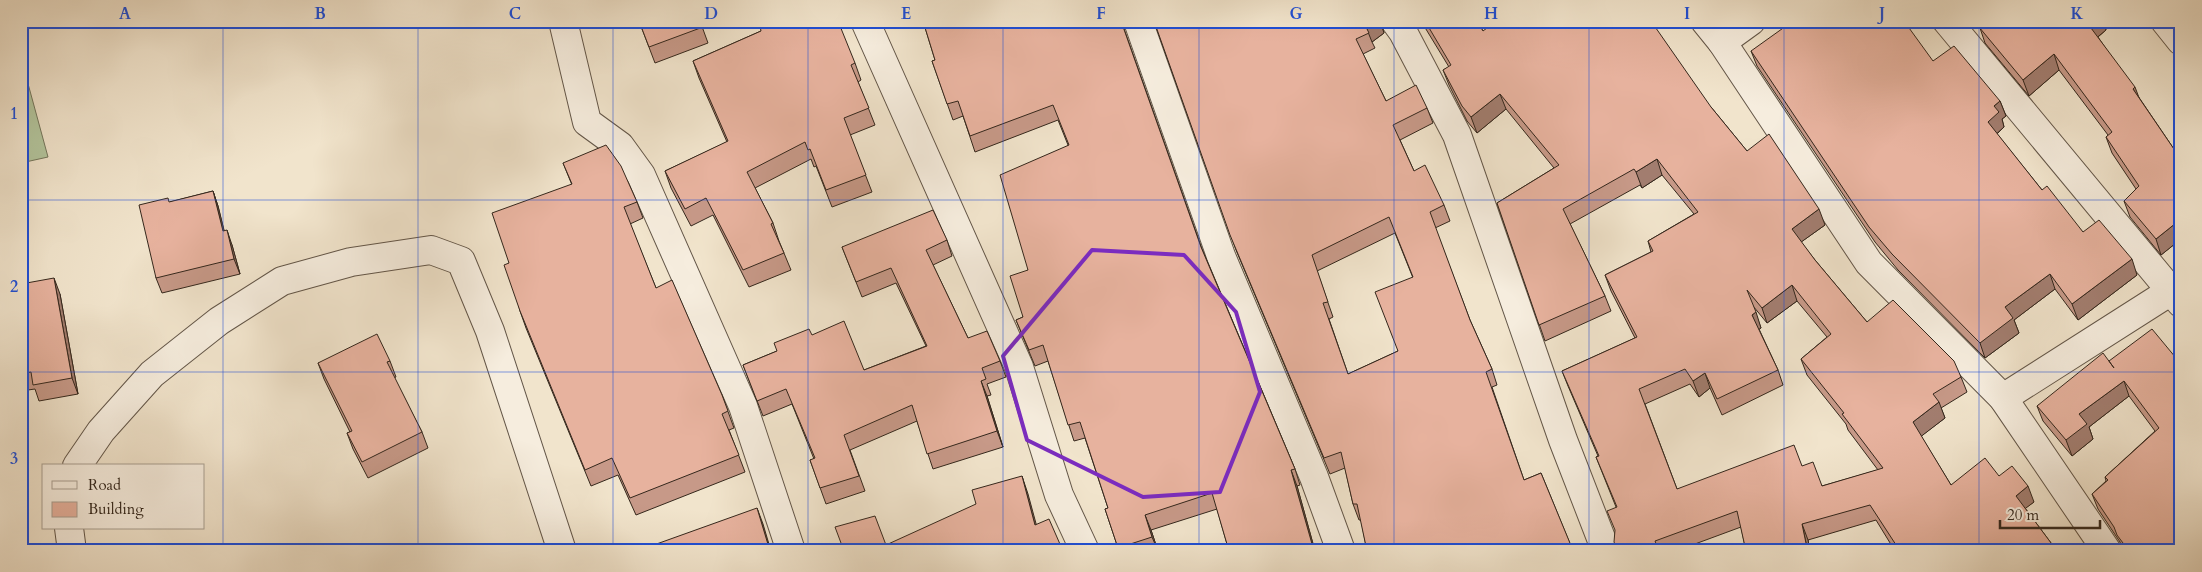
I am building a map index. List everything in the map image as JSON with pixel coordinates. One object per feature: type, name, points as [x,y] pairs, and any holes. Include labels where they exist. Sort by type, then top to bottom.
[{"type":"street","points":[[563,21],[587,122],[620,146],[641,175],[743,406],[791,551]]},
{"type":"street","points":[[865,21],[1019,367],[1059,496],[1085,551]]},
{"type":"street","points":[[1138,21],[1221,256],[1314,478],[1341,551]]},
{"type":"street","points":[[1395,21],[1457,135],[1562,440],[1606,551]]},
{"type":"street","points":[[1751,21],[1714,32],[1869,263],[2003,398],[2107,551]]},
{"type":"street","points":[[1946,21],[2176,297],[2003,398]]},
{"type":"street","points":[[2165,21],[2181,41]]},
{"type":"street","points":[[78,464],[101,431],[152,374],[219,321],[282,281],[351,262],[431,250],[461,261],[490,332],[562,551]]},
{"type":"street","points":[[69,530],[72,551]]},
{"type":"highlighted area","points":[[1092,250],[1184,255],[1236,312],[1260,392],[1220,492],[1143,497],[1027,440],[1003,356]]},
{"type":"green space","points":[[21,58],[48,157],[21,163]]},
{"type":"building","points":[[639,21],[700,21],[703,27],[649,47]]},
{"type":"building","points":[[759,21],[838,21],[855,63],[851,65],[869,108],[844,118],[866,175],[826,190],[810,149],[808,150],[805,142],[747,172],[773,223],[771,224],[784,253],[743,270],[706,198],[685,209],[665,171],[728,141],[693,61],[761,31]]},
{"type":"building","points":[[923,21],[1121,21],[1201,247],[1295,469],[1291,470],[1314,551],[1229,551],[1212,493],[1145,515],[1152,537],[1118,548],[1105,509],[1108,508],[1080,422],[1068,425],[1043,345],[1029,350],[1016,320],[1023,317],[1010,276],[1028,270],[1000,175],[1069,145],[1053,105],[970,136],[958,101],[947,104],[932,61],[935,60]]},
{"type":"building","points":[[1154,21],[1374,21],[1366,27],[1369,33],[1356,39],[1386,101],[1416,85],[1427,108],[1393,125],[1414,171],[1425,165],[1444,205],[1430,212],[1470,320],[1492,369],[1486,372],[1524,480],[1541,473],[1572,548],[1566,551],[1367,551],[1357,504],[1353,504],[1341,452],[1324,458],[1230,235]],"holes":[[[1389,217],[1413,277],[1375,292],[1398,351],[1348,374],[1323,303],[1328,302],[1312,255]]]},
{"type":"building","points":[[1425,21],[1477,21],[1483,31],[1496,21],[1651,21],[1711,107],[1747,151],[1769,134],[1819,209],[1792,229],[1815,260],[1867,322],[1893,300],[1954,361],[1961,377],[1933,394],[1939,402],[1913,422],[1951,485],[1985,458],[1999,476],[2012,466],[2028,486],[2016,496],[2057,551],[1960,551],[1956,544],[1947,551],[1900,551],[1870,505],[1802,524],[1807,548],[1798,551],[1746,551],[1737,511],[1655,541],[1659,551],[1618,551],[1614,542],[1615,530],[1607,511],[1617,507],[1596,457],[1599,456],[1562,371],[1637,337],[1605,275],[1653,251],[1648,241],[1698,212],[1657,159],[1636,172],[1634,169],[1563,209],[1605,296],[1539,325],[1497,203],[1559,165],[1500,94],[1471,117],[1462,106],[1443,70],[1451,65]],"holes":[[[1792,285],[1831,334],[1801,359],[1844,413],[1842,414],[1883,468],[1822,486],[1813,462],[1802,466],[1794,445],[1677,489],[1639,389],[1685,369],[1693,381],[1705,373],[1717,399],[1778,370],[1752,315],[1756,312],[1747,290],[1762,308]]]},
{"type":"building","points":[[1793,21],[1904,21],[1933,61],[1954,46],[2000,101],[1994,106],[1999,112],[1988,122],[2042,190],[2047,186],[2083,232],[2099,220],[2132,259],[2072,304],[2050,274],[2005,307],[2013,318],[1980,343],[1892,254],[1869,227],[1751,51]]},
{"type":"building","points":[[1981,21],[2025,21],[2029,26],[2034,21],[2092,21],[2088,24],[2135,87],[2133,89],[2178,155],[2181,152],[2181,219],[2156,239],[2124,201],[2139,186],[2106,137],[2112,132],[2054,54],[2023,80],[1979,27],[1983,24]]},
{"type":"building","points":[[606,145],[621,166],[637,202],[624,207],[656,288],[672,280],[722,395],[728,411],[722,414],[739,455],[630,498],[612,458],[585,470],[520,311],[504,265],[509,263],[492,213],[572,184],[563,163]]},
{"type":"building","points":[[213,191],[223,231],[227,230],[234,259],[156,278],[139,205],[168,198],[169,202]]},
{"type":"building","points":[[933,210],[947,240],[926,250],[968,338],[987,331],[1000,361],[982,368],[986,379],[981,381],[997,431],[927,454],[912,405],[844,435],[859,476],[820,488],[810,460],[815,458],[786,389],[757,401],[743,365],[777,351],[774,343],[809,329],[812,335],[844,321],[864,370],[927,346],[891,268],[856,282],[842,247]]},
{"type":"building","points":[[54,278],[72,378],[33,385],[31,372],[21,374],[21,284]]},
{"type":"building","points":[[2152,329],[2181,364],[2181,527],[2177,529],[2181,534],[2181,551],[2129,551],[2092,494],[2108,480],[2105,477],[2159,428],[2124,381],[2079,414],[2087,424],[2066,440],[2037,406],[2103,353],[2114,368],[2109,361]]},
{"type":"building","points":[[377,334],[390,361],[387,362],[422,432],[362,462],[347,433],[352,431],[318,363]]},
{"type":"building","points":[[1022,476],[1035,525],[1049,519],[1063,551],[844,551],[835,527],[875,516],[886,545],[976,504],[972,490]]},
{"type":"building","points":[[757,508],[770,551],[637,551]]}]
